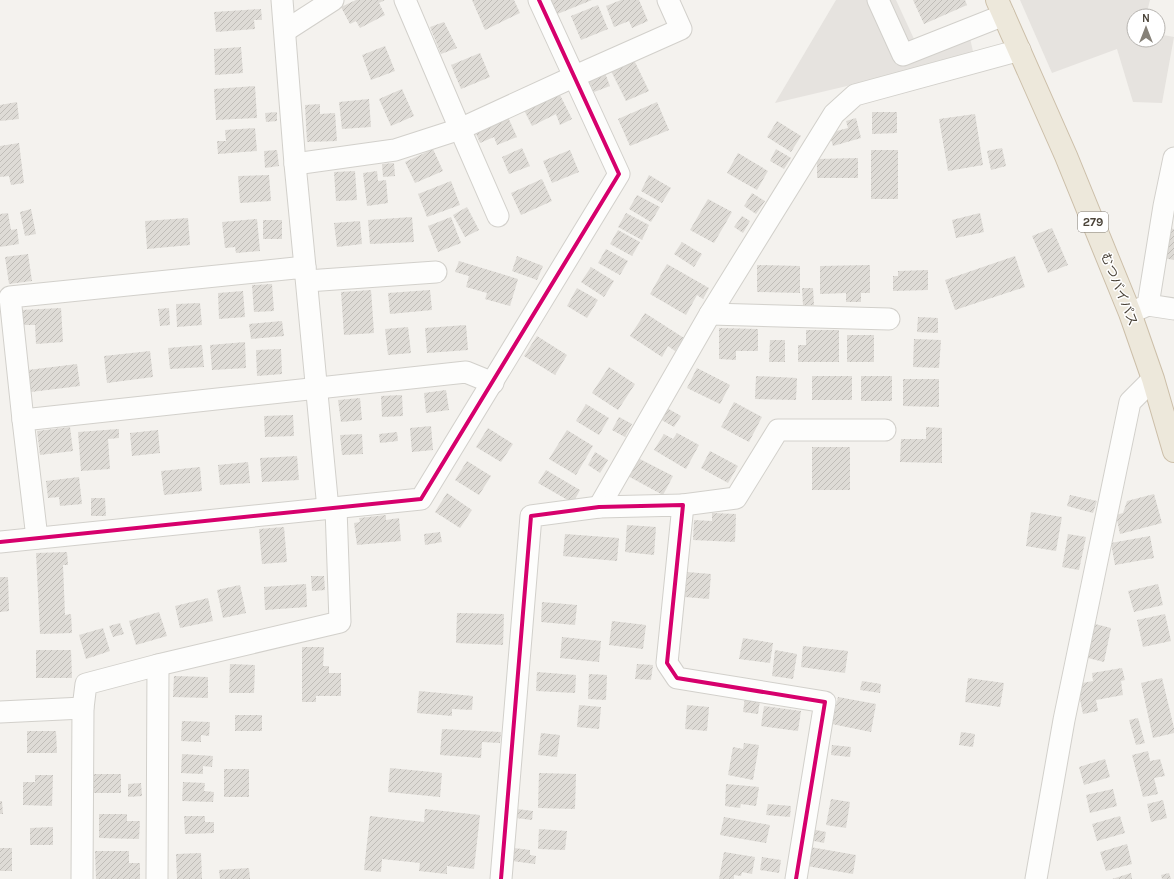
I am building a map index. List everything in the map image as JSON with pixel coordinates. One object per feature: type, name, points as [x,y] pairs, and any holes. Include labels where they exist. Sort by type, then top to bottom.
[{"type":"highway","name":"むつバイパス","points":[[1000,8],[1066,156],[1139,309],[1153,379],[1174,451]]},
{"type":"street","points":[[82,879],[83,708],[86,684],[158,665],[340,622],[332,509],[317,388],[295,164],[282,0]]},
{"type":"street","points":[[285,31],[333,0]]},
{"type":"street","points":[[405,0],[498,216]]},
{"type":"street","points":[[0,542],[422,499],[619,174],[539,0]]},
{"type":"street","points":[[295,164],[395,150],[460,129],[573,76],[681,29],[668,0]]},
{"type":"street","points":[[878,0],[904,55],[1000,8]]},
{"type":"street","points":[[599,507],[710,314],[834,114],[855,95],[1020,50]]},
{"type":"street","points":[[1174,158],[1139,309],[1174,309]]},
{"type":"street","points":[[37,538],[10,297],[306,274],[436,272]]},
{"type":"street","points":[[710,314],[889,319]]},
{"type":"street","points":[[23,420],[466,372],[493,383]]},
{"type":"street","points":[[1036,879],[1064,720],[1130,402],[1153,379]]},
{"type":"street","points":[[501,879],[531,516],[599,507],[683,505],[736,498],[778,430],[885,430]]},
{"type":"street","points":[[683,505],[667,663],[677,678],[825,702],[796,879]]},
{"type":"street","points":[[157,879],[158,665]]},
{"type":"street","points":[[0,712],[83,708]]},
{"type":"shaded area","points":[[836,0],[896,0],[914,39],[966,20],[974,56],[775,103]]},
{"type":"shaded area","points":[[1020,0],[1150,0],[1148,8],[1126,8],[1126,48],[1166,48],[1166,36],[1174,37],[1162,103],[1133,102],[1117,49],[1052,73]]},
{"type":"building","points":[[356,0],[385,0],[379,3],[385,15],[360,28],[356,21],[350,24],[341,7]]},
{"type":"building","points":[[472,0],[514,0],[520,13],[485,30]]},
{"type":"building","points":[[549,0],[592,0],[555,15]]},
{"type":"building","points":[[621,0],[639,0],[648,21],[632,28],[629,21],[614,27],[606,6]]},
{"type":"building","points":[[913,0],[965,0],[967,5],[924,24]]},
{"type":"building","points":[[598,5],[608,29],[581,40],[571,16]]},
{"type":"building","points":[[261,9],[262,20],[254,20],[255,29],[216,32],[214,12]]},
{"type":"building","points":[[444,22],[457,48],[441,54],[430,27]]},
{"type":"building","points":[[385,46],[395,71],[371,80],[362,55]]},
{"type":"building","points":[[241,47],[243,73],[215,75],[214,49]]},
{"type":"building","points":[[480,53],[490,77],[461,89],[451,65]]},
{"type":"building","points":[[634,60],[649,91],[626,101],[611,71]]},
{"type":"building","points":[[605,73],[610,86],[594,92],[589,81]]},
{"type":"building","points":[[255,86],[257,118],[216,120],[214,89]]},
{"type":"building","points":[[402,89],[414,116],[391,126],[379,99]]},
{"type":"building","points":[[559,93],[572,119],[560,125],[556,114],[532,126],[524,110]]},
{"type":"building","points":[[369,99],[371,127],[342,129],[339,102]]},
{"type":"building","points":[[17,102],[19,119],[0,121],[0,105]]},
{"type":"building","points":[[657,102],[669,130],[630,146],[618,119]]},
{"type":"building","points":[[320,104],[320,114],[335,113],[337,141],[307,142],[305,105]]},
{"type":"building","points":[[277,112],[277,121],[266,122],[265,113]]},
{"type":"building","points":[[872,112],[897,112],[897,133],[872,134]]},
{"type":"building","points":[[975,114],[983,165],[948,171],[939,119]]},
{"type":"building","points":[[507,115],[517,137],[497,145],[494,137],[480,143],[474,129]]},
{"type":"building","points":[[856,118],[861,138],[833,146],[829,133],[848,128],[846,121]]},
{"type":"building","points":[[777,121],[801,136],[791,152],[767,137]]},
{"type":"building","points":[[255,128],[257,151],[218,154],[217,141],[226,141],[225,130]]},
{"type":"building","points":[[19,143],[24,183],[11,185],[9,176],[0,177],[0,146]]},
{"type":"building","points":[[522,148],[530,166],[509,174],[502,157]]},
{"type":"building","points":[[1002,148],[1006,166],[991,170],[987,151]]},
{"type":"building","points":[[433,149],[443,171],[415,183],[405,162]]},
{"type":"building","points":[[776,149],[791,158],[784,169],[770,161]]},
{"type":"building","points":[[277,150],[279,166],[265,168],[264,151]]},
{"type":"building","points":[[570,150],[579,172],[552,183],[543,161]]},
{"type":"building","points":[[871,150],[898,150],[898,199],[871,199]]},
{"type":"building","points":[[738,153],[768,171],[757,190],[727,173]]},
{"type":"building","points":[[858,158],[858,178],[817,178],[817,159]]},
{"type":"building","points":[[394,163],[395,176],[383,177],[382,164]]},
{"type":"building","points":[[355,171],[357,200],[336,201],[334,172]]},
{"type":"building","points":[[377,171],[378,181],[386,180],[388,203],[367,206],[363,173]]},
{"type":"building","points":[[269,175],[271,201],[240,203],[238,176]]},
{"type":"building","points":[[649,175],[671,188],[662,203],[641,191]]},
{"type":"building","points":[[542,179],[552,201],[521,215],[511,193]]},
{"type":"building","points":[[451,181],[460,205],[427,217],[418,194]]},
{"type":"building","points":[[752,193],[765,201],[756,214],[744,206]]},
{"type":"building","points":[[637,195],[660,207],[651,222],[629,209]]},
{"type":"building","points":[[708,199],[732,212],[714,243],[690,230]]},
{"type":"building","points":[[467,207],[479,230],[465,237],[453,215]]},
{"type":"building","points":[[31,209],[36,234],[25,236],[20,212]]},
{"type":"building","points":[[8,213],[11,230],[17,229],[19,244],[0,247],[0,214]]},
{"type":"building","points":[[626,213],[649,225],[642,240],[618,227]]},
{"type":"building","points":[[980,213],[984,232],[956,238],[952,220]]},
{"type":"building","points":[[742,216],[750,221],[743,233],[734,227]]},
{"type":"building","points":[[412,217],[414,242],[370,244],[368,220]]},
{"type":"building","points":[[451,217],[461,243],[438,252],[428,226]]},
{"type":"building","points":[[188,218],[190,245],[147,249],[145,221]]},
{"type":"building","points":[[257,219],[260,251],[236,253],[235,247],[225,248],[222,222]]},
{"type":"building","points":[[263,220],[282,220],[282,239],[263,239]]},
{"type":"building","points":[[360,221],[362,244],[337,247],[334,223]]},
{"type":"building","points":[[1052,228],[1068,265],[1048,273],[1032,236]]},
{"type":"building","points":[[1169,228],[1174,229],[1174,260],[1163,258]]},
{"type":"building","points":[[618,230],[640,242],[632,256],[610,244]]},
{"type":"building","points":[[682,242],[702,254],[694,267],[674,254]]},
{"type":"building","points":[[606,249],[628,261],[620,275],[598,263]]},
{"type":"building","points":[[28,254],[32,281],[9,284],[5,257]]},
{"type":"building","points":[[517,256],[543,266],[537,280],[512,271]]},
{"type":"building","points":[[1015,256],[1025,287],[955,310],[945,280]]},
{"type":"building","points":[[459,261],[518,279],[510,306],[485,299],[487,293],[466,287],[469,276],[455,272]]},
{"type":"building","points":[[667,264],[709,288],[703,299],[697,295],[686,315],[650,294]]},
{"type":"building","points":[[757,265],[800,266],[800,293],[757,292]]},
{"type":"building","points":[[870,265],[870,293],[861,293],[861,302],[846,302],[846,293],[820,294],[820,266]]},
{"type":"building","points":[[591,267],[614,281],[604,297],[581,282]]},
{"type":"building","points":[[928,270],[928,290],[893,291],[893,276],[898,276],[898,271]]},
{"type":"building","points":[[272,284],[274,311],[254,312],[252,285]]},
{"type":"building","points":[[577,288],[598,300],[587,318],[567,306]]},
{"type":"building","points":[[802,288],[813,288],[814,305],[803,305]]},
{"type":"building","points":[[371,290],[374,333],[344,335],[341,292]]},
{"type":"building","points":[[430,290],[432,310],[390,314],[388,293]]},
{"type":"building","points":[[243,291],[245,317],[219,319],[218,293]]},
{"type":"building","points":[[200,303],[202,325],[177,327],[176,304]]},
{"type":"building","points":[[61,308],[63,342],[36,344],[35,325],[22,325],[21,310]]},
{"type":"building","points":[[169,308],[170,325],[160,326],[158,309]]},
{"type":"building","points":[[645,313],[684,338],[675,351],[668,346],[662,357],[630,336]]},
{"type":"building","points":[[918,317],[938,318],[938,333],[917,332]]},
{"type":"building","points":[[282,321],[284,336],[251,339],[249,324]]},
{"type":"building","points":[[466,325],[468,350],[427,353],[425,328]]},
{"type":"building","points":[[408,327],[411,353],[388,355],[385,329]]},
{"type":"building","points":[[719,328],[758,329],[758,351],[736,351],[736,360],[719,359]]},
{"type":"building","points":[[806,330],[839,330],[839,362],[798,362],[798,345],[806,345]]},
{"type":"building","points":[[847,335],[874,335],[874,362],[847,362]]},
{"type":"building","points":[[537,336],[567,355],[555,375],[524,356]]},
{"type":"building","points":[[914,339],[941,340],[939,368],[913,367]]},
{"type":"building","points":[[770,340],[785,340],[785,362],[769,362]]},
{"type":"building","points":[[245,342],[246,368],[212,370],[210,345]]},
{"type":"building","points":[[202,345],[204,367],[170,369],[168,348]]},
{"type":"building","points":[[281,349],[282,374],[257,376],[256,350]]},
{"type":"building","points":[[150,351],[153,377],[107,383],[104,356]]},
{"type":"building","points":[[77,364],[80,386],[31,392],[28,370]]},
{"type":"building","points":[[609,367],[635,384],[618,410],[592,393]]},
{"type":"building","points":[[697,368],[730,385],[720,404],[687,388]]},
{"type":"building","points":[[756,376],[797,378],[796,400],[755,399]]},
{"type":"building","points":[[812,376],[852,376],[852,400],[812,400]]},
{"type":"building","points":[[861,376],[892,376],[892,401],[861,401]]},
{"type":"building","points":[[903,379],[939,379],[939,407],[903,406]]},
{"type":"building","points":[[446,390],[449,410],[426,413],[424,393]]},
{"type":"building","points":[[402,395],[403,416],[382,417],[381,396]]},
{"type":"building","points":[[360,398],[362,420],[341,422],[338,400]]},
{"type":"building","points":[[734,402],[762,417],[749,442],[721,427]]},
{"type":"building","points":[[586,404],[609,418],[599,435],[576,421]]},
{"type":"building","points":[[667,408],[681,416],[674,427],[660,419]]},
{"type":"building","points":[[293,415],[294,436],[265,437],[264,416]]},
{"type":"building","points":[[619,417],[632,424],[625,437],[612,430]]},
{"type":"building","points":[[431,426],[433,450],[412,452],[410,428]]},
{"type":"building","points":[[70,427],[73,451],[40,455],[37,431]]},
{"type":"building","points":[[926,427],[942,428],[942,463],[900,462],[901,439],[926,439]]},
{"type":"building","points":[[488,428],[513,444],[501,462],[476,447]]},
{"type":"building","points":[[119,429],[119,438],[108,439],[110,469],[81,471],[78,432]]},
{"type":"building","points":[[158,430],[160,453],[132,456],[130,433]]},
{"type":"building","points":[[567,430],[593,446],[576,475],[549,459]]},
{"type":"building","points":[[397,432],[398,441],[380,443],[379,434]]},
{"type":"building","points":[[677,433],[699,445],[686,469],[654,450],[664,434],[673,439]]},
{"type":"building","points":[[362,434],[363,454],[342,455],[340,435]]},
{"type":"building","points":[[812,447],[850,447],[850,490],[812,490]]},
{"type":"building","points":[[710,451],[738,466],[728,483],[701,468]]},
{"type":"building","points":[[595,452],[608,460],[600,473],[588,465]]},
{"type":"building","points":[[297,456],[299,480],[262,482],[260,458]]},
{"type":"building","points":[[636,457],[673,476],[663,495],[626,475]]},
{"type":"building","points":[[467,461],[491,476],[479,495],[455,480]]},
{"type":"building","points":[[248,462],[250,483],[220,485],[218,465]]},
{"type":"building","points":[[200,467],[202,491],[164,495],[161,471]]},
{"type":"building","points":[[546,470],[580,490],[573,503],[538,483]]},
{"type":"building","points":[[79,477],[82,504],[60,506],[59,497],[48,498],[46,481]]},
{"type":"building","points":[[447,493],[472,510],[460,528],[435,512]]},
{"type":"building","points":[[1154,494],[1162,523],[1120,534],[1116,515],[1123,513],[1127,501]]},
{"type":"building","points":[[1070,495],[1097,501],[1093,513],[1067,506]]},
{"type":"building","points":[[91,498],[105,498],[106,516],[91,516]]},
{"type":"building","points":[[1031,512],[1062,517],[1056,551],[1026,546]]},
{"type":"building","points":[[712,513],[736,514],[735,542],[693,540],[694,520],[712,521]]},
{"type":"building","points":[[386,515],[386,520],[399,518],[401,541],[357,545],[354,523],[360,522],[359,518]]},
{"type":"building","points":[[627,525],[656,527],[654,555],[625,552]]},
{"type":"building","points":[[284,527],[287,562],[262,564],[259,529]]},
{"type":"building","points":[[440,532],[442,542],[425,545],[424,534]]},
{"type":"building","points":[[565,534],[619,538],[617,561],[563,556]]},
{"type":"building","points":[[1068,534],[1086,537],[1079,570],[1062,567]]},
{"type":"building","points":[[1150,536],[1154,558],[1115,565],[1111,543]]},
{"type":"building","points":[[67,552],[68,565],[63,565],[65,615],[71,614],[72,633],[40,634],[36,553]]},
{"type":"building","points":[[687,572],[711,574],[709,599],[685,597]]},
{"type":"building","points":[[311,576],[324,576],[325,590],[312,591]]},
{"type":"building","points":[[0,577],[8,577],[9,611],[0,612]]},
{"type":"building","points":[[306,584],[307,607],[265,610],[264,587]]},
{"type":"building","points":[[1158,584],[1163,605],[1134,612],[1128,591]]},
{"type":"building","points":[[240,585],[246,613],[223,618],[217,590]]},
{"type":"building","points":[[208,598],[213,621],[180,628],[175,606]]},
{"type":"building","points":[[542,602],[577,605],[575,625],[541,622]]},
{"type":"building","points":[[159,612],[167,636],[136,645],[129,621]]},
{"type":"building","points":[[457,613],[504,614],[503,645],[456,643]]},
{"type":"building","points":[[1165,614],[1171,641],[1143,647],[1137,620]]},
{"type":"building","points":[[612,621],[646,625],[643,649],[609,645]]},
{"type":"building","points":[[120,623],[124,634],[113,637],[109,626]]},
{"type":"building","points":[[1095,624],[1111,628],[1104,662],[1088,658]]},
{"type":"building","points":[[103,628],[110,651],[86,659],[79,635]]},
{"type":"building","points":[[562,637],[601,641],[599,662],[560,658]]},
{"type":"building","points":[[743,638],[773,643],[770,663],[739,659]]},
{"type":"building","points":[[803,646],[848,651],[845,673],[801,667]]},
{"type":"building","points":[[302,647],[324,647],[323,666],[329,666],[329,673],[341,673],[341,696],[316,696],[316,702],[302,702]]},
{"type":"building","points":[[36,650],[71,650],[72,678],[36,678]]},
{"type":"building","points":[[775,650],[797,654],[793,679],[772,676]]},
{"type":"building","points":[[230,664],[255,665],[254,693],[229,693]]},
{"type":"building","points":[[637,664],[653,665],[651,680],[635,679]]},
{"type":"building","points":[[1122,668],[1125,680],[1121,681],[1123,695],[1096,700],[1098,711],[1083,714],[1077,684],[1093,681],[1092,673]]},
{"type":"building","points":[[537,672],[576,675],[575,693],[536,691]]},
{"type":"building","points":[[589,674],[607,675],[606,700],[588,699]]},
{"type":"building","points":[[174,676],[208,677],[208,698],[173,697]]},
{"type":"building","points":[[968,678],[1004,683],[1000,707],[965,702]]},
{"type":"building","points":[[1162,678],[1174,733],[1153,738],[1141,683]]},
{"type":"building","points":[[862,681],[881,684],[880,693],[860,690]]},
{"type":"building","points":[[419,691],[473,696],[472,710],[452,709],[452,716],[417,713]]},
{"type":"building","points":[[745,697],[760,700],[758,714],[743,712]]},
{"type":"building","points":[[838,697],[876,704],[871,732],[832,724]]},
{"type":"building","points":[[579,705],[601,707],[599,729],[577,727]]},
{"type":"building","points":[[687,705],[709,707],[707,731],[685,729]]},
{"type":"building","points":[[764,706],[801,711],[798,731],[761,726]]},
{"type":"building","points":[[235,715],[262,715],[262,731],[235,731]]},
{"type":"building","points":[[1138,718],[1145,743],[1136,745],[1129,720]]},
{"type":"building","points":[[182,721],[210,722],[209,736],[201,735],[201,742],[181,741]]},
{"type":"building","points":[[442,729],[501,732],[500,743],[482,742],[481,758],[440,755]]},
{"type":"building","points":[[27,731],[56,731],[57,753],[27,753]]},
{"type":"building","points":[[961,732],[975,734],[973,747],[959,745]]},
{"type":"building","points":[[541,733],[560,735],[557,757],[538,755]]},
{"type":"building","points":[[744,743],[759,745],[753,780],[728,775],[733,747],[743,749]]},
{"type":"building","points":[[832,745],[851,747],[850,757],[831,755]]},
{"type":"building","points":[[1148,751],[1150,761],[1160,759],[1165,776],[1154,778],[1158,794],[1143,797],[1132,755]]},
{"type":"building","points":[[182,754],[213,756],[212,767],[203,766],[203,774],[181,773]]},
{"type":"building","points":[[1105,759],[1110,777],[1084,785],[1079,767]]},
{"type":"building","points":[[390,768],[442,773],[440,797],[388,792]]},
{"type":"building","points":[[224,769],[249,769],[249,797],[224,797]]},
{"type":"building","points":[[539,773],[576,774],[575,809],[538,808]]},
{"type":"building","points":[[92,774],[121,774],[121,793],[92,793]]},
{"type":"building","points":[[35,775],[53,775],[52,806],[23,805],[23,782],[35,782]]},
{"type":"building","points":[[183,782],[205,783],[204,791],[214,792],[213,802],[182,801]]},
{"type":"building","points":[[141,783],[142,796],[128,797],[128,784]]},
{"type":"building","points":[[726,784],[759,787],[756,806],[741,804],[740,808],[725,806]]},
{"type":"building","points":[[1113,789],[1117,806],[1090,813],[1086,795]]},
{"type":"building","points":[[831,799],[850,802],[846,828],[826,825]]},
{"type":"building","points":[[1163,800],[1167,818],[1151,822],[1147,804]]},
{"type":"building","points":[[0,801],[2,801],[3,814],[0,814]]},
{"type":"building","points":[[768,804],[791,806],[790,817],[766,815]]},
{"type":"building","points":[[425,809],[480,815],[474,869],[447,866],[447,874],[419,871],[420,863],[382,859],[381,872],[364,870],[370,816],[424,822]]},
{"type":"building","points":[[517,809],[533,811],[532,820],[516,818]]},
{"type":"building","points":[[99,814],[127,814],[127,821],[140,821],[139,839],[99,838]]},
{"type":"building","points":[[184,816],[205,816],[205,822],[214,822],[214,833],[185,834]]},
{"type":"building","points":[[1120,816],[1125,833],[1097,841],[1092,824]]},
{"type":"building","points":[[724,817],[770,825],[766,843],[720,835]]},
{"type":"building","points":[[53,827],[53,845],[30,845],[30,828]]},
{"type":"building","points":[[539,829],[567,831],[565,850],[538,849]]},
{"type":"building","points":[[811,829],[826,832],[824,843],[809,840]]},
{"type":"building","points":[[1127,844],[1132,864],[1106,871],[1100,852]]},
{"type":"building","points":[[810,847],[856,855],[853,874],[807,866]]},
{"type":"building","points":[[0,848],[12,848],[12,871],[0,871]]},
{"type":"building","points":[[514,848],[530,850],[530,855],[536,856],[535,864],[512,861]]},
{"type":"building","points":[[95,851],[129,851],[129,863],[140,863],[140,879],[96,879]]},
{"type":"building","points":[[724,852],[755,857],[752,874],[742,872],[741,876],[734,875],[734,879],[719,879]]},
{"type":"building","points":[[201,853],[202,879],[177,879],[176,854]]},
{"type":"building","points":[[762,857],[781,860],[779,873],[760,870]]},
{"type":"building","points":[[249,868],[250,879],[220,879],[219,870]]},
{"type":"building","points":[[1131,873],[1132,879],[1112,879]]},
{"type":"building","points":[[1169,873],[1171,879],[1162,879],[1161,875]]},
{"type":"cycle path","points":[[0,542],[421,499],[619,174],[539,0]]},
{"type":"cycle path","points":[[501,879],[531,516],[599,507],[683,505],[667,663],[677,678],[825,702],[796,879]]}]
